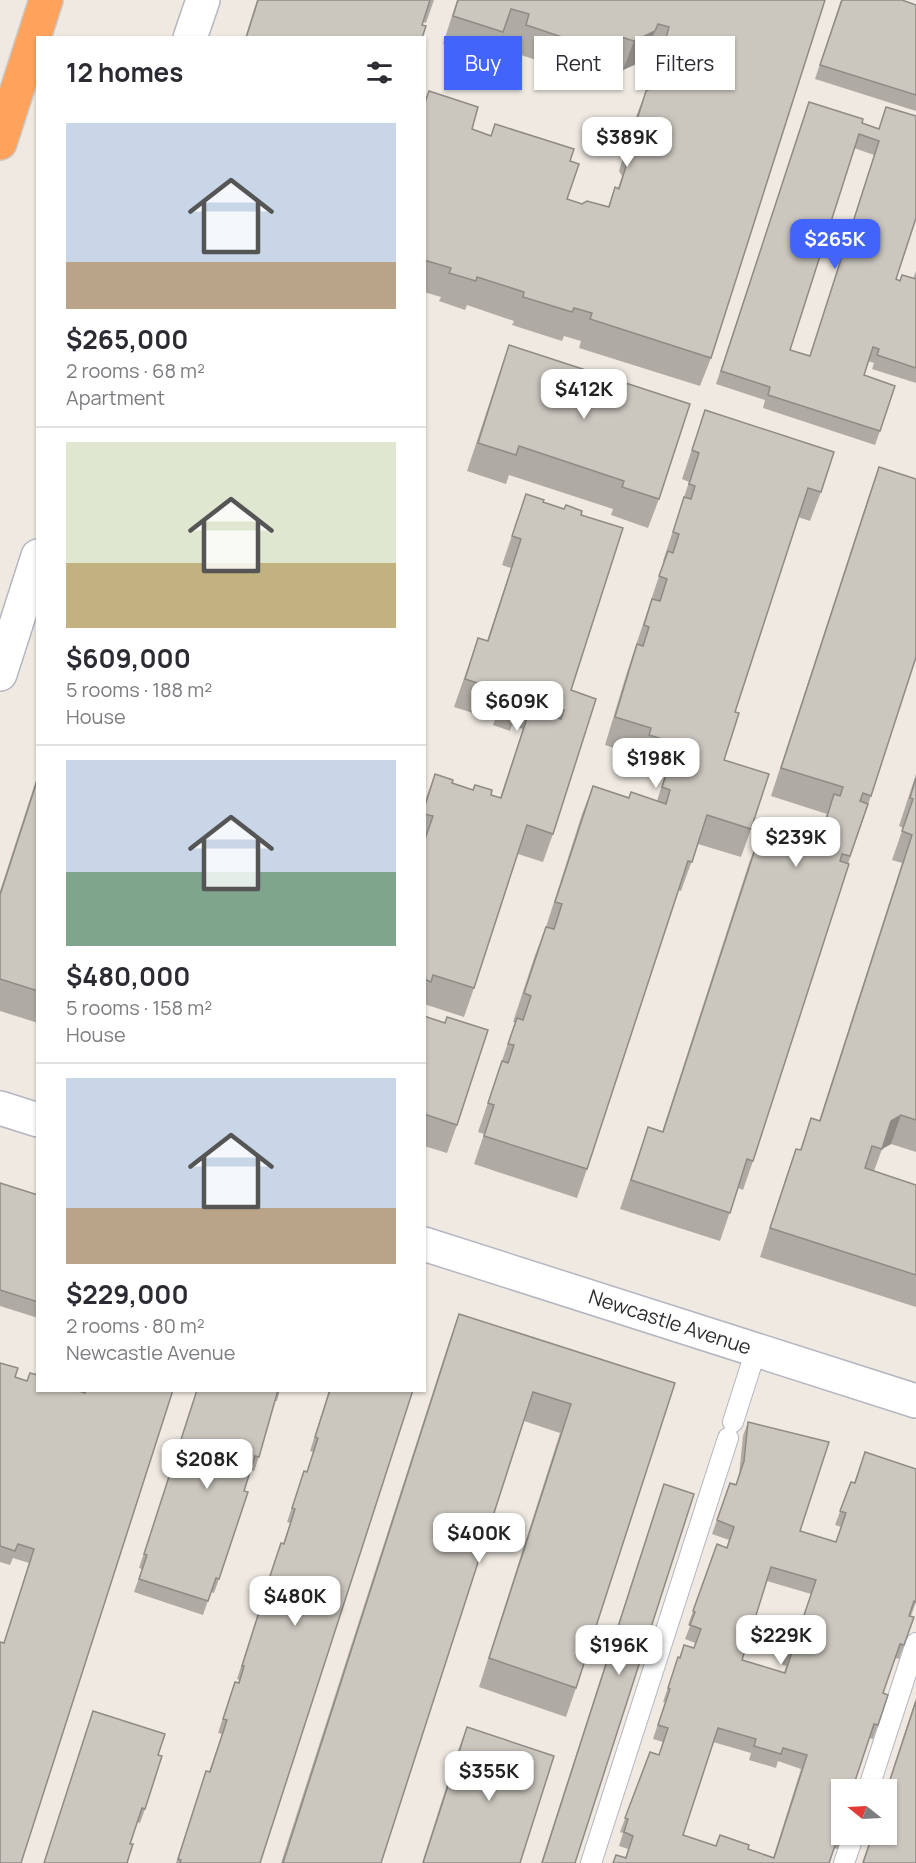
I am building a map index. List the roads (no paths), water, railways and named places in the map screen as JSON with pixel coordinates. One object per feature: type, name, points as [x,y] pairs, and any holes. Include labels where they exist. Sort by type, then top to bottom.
[{"type":"highway","points":[[0,142],[46,0]]},
{"type":"street","points":[[191,36],[203,0]]},
{"type":"street","points":[[0,674],[36,562]]},
{"type":"street","points":[[0,1108],[36,1119]]},
{"type":"street","name":"Newcastle Avenue","points":[[426,1245],[916,1401]]},
{"type":"lane","points":[[591,1863],[756,1350]]},
{"type":"lane","points":[[872,1779],[916,1643]]},
{"type":"lane","points":[[844,1863],[850,1845]]}]
